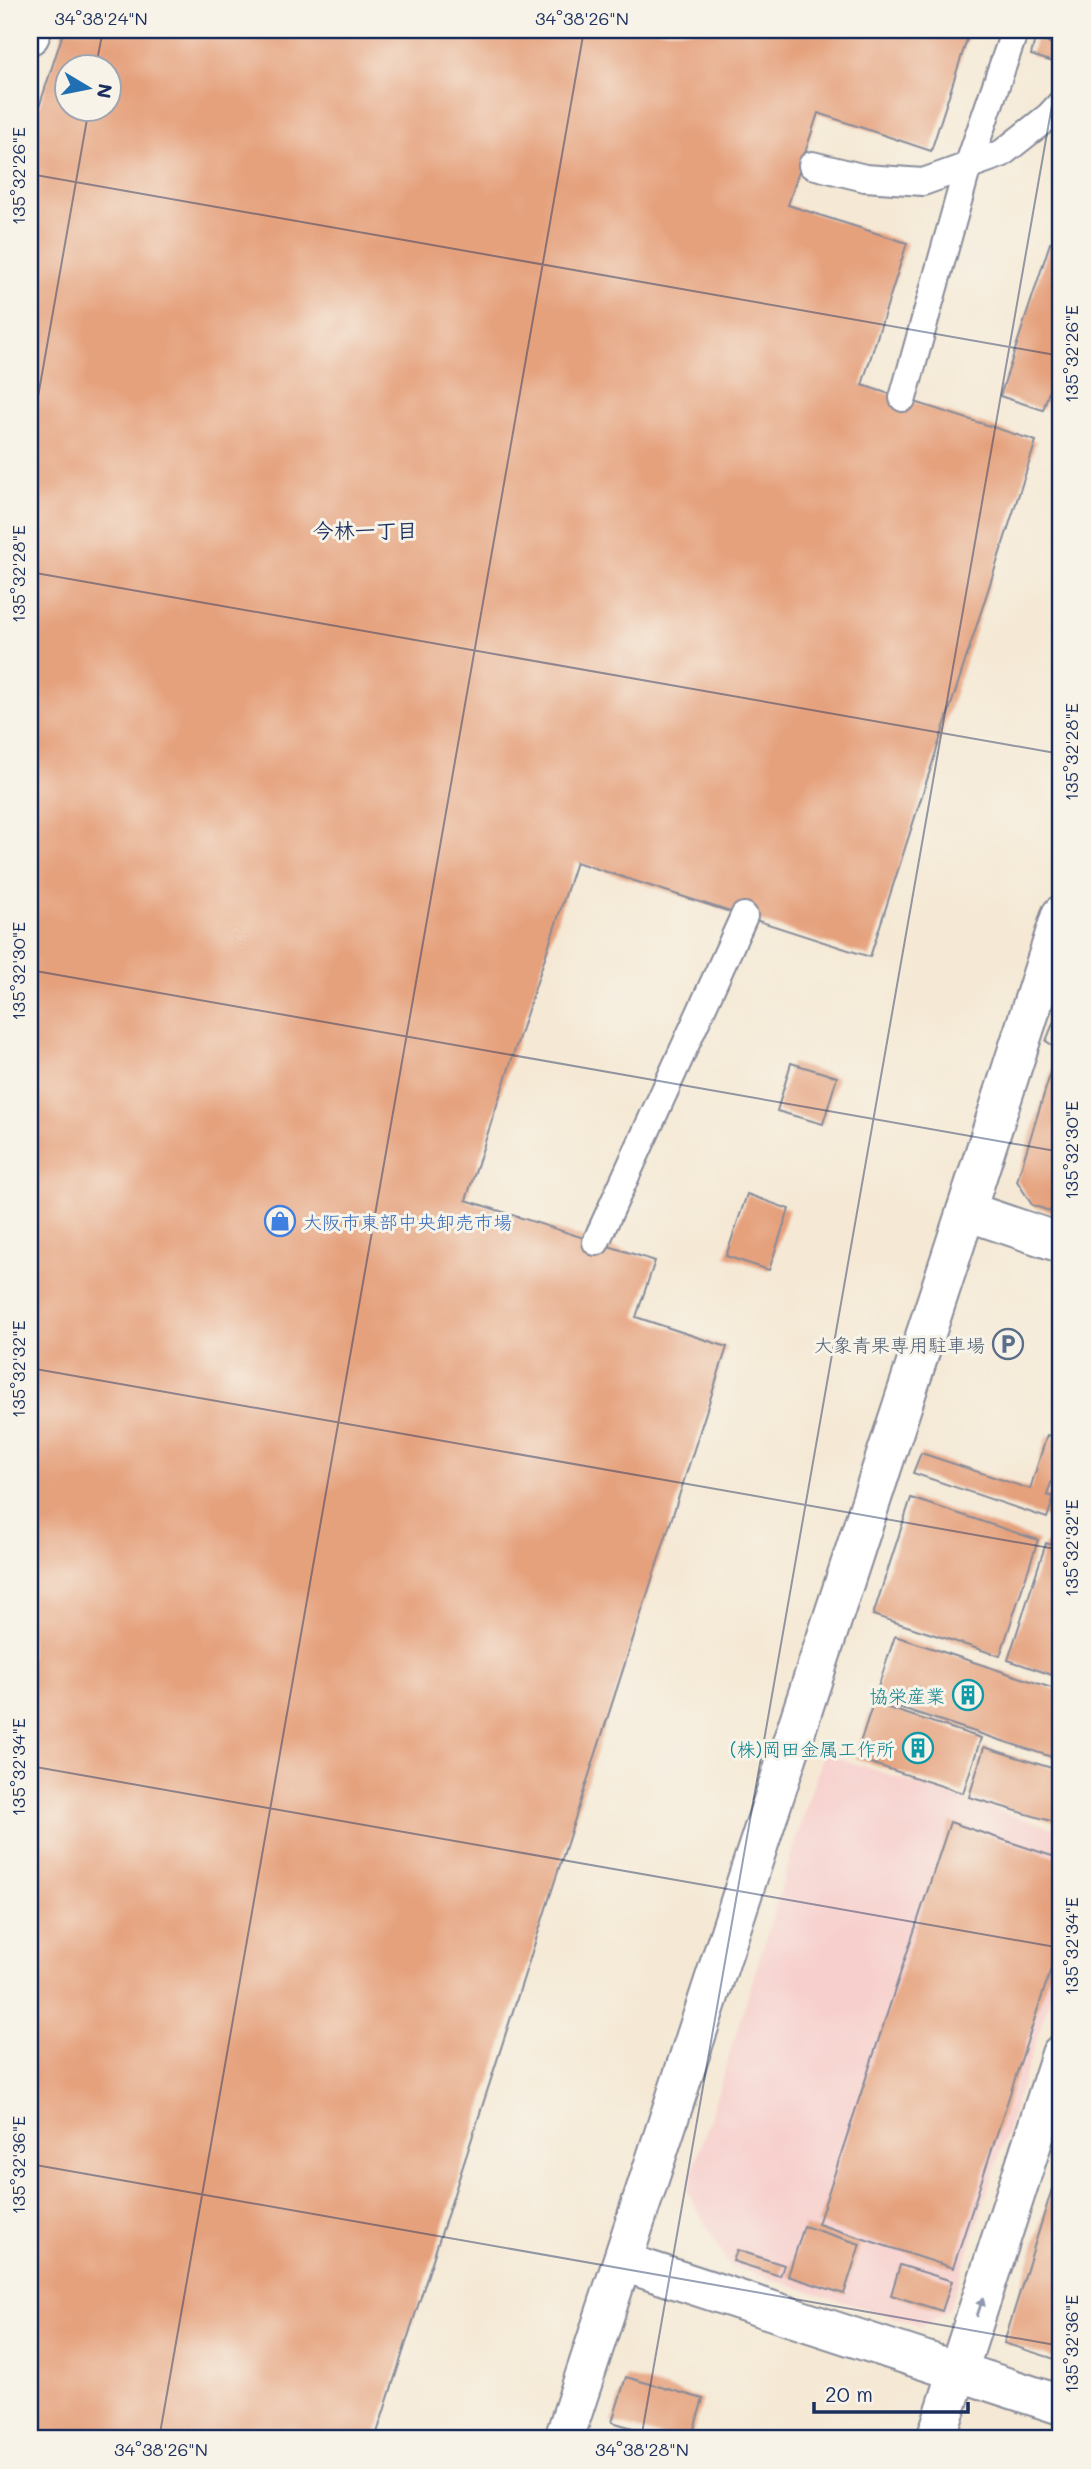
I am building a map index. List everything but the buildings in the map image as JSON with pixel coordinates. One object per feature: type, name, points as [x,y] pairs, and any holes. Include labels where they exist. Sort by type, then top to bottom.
[{"type":"street","points":[[30,35],[32,30]]},
{"type":"street","points":[[564,2439],[1061,915]]},
{"type":"street","points":[[966,1211],[1061,1243]]},
{"type":"street","points":[[936,2439],[1061,2054]]},
{"type":"street","points":[[623,2262],[1061,2405]]},
{"type":"lane","points":[[903,398],[968,166],[1014,30]]},
{"type":"lane","points":[[812,165],[865,178],[923,182],[1001,154],[1049,116],[1061,103]]},
{"type":"lane","points":[[596,1242],[744,916]]},
{"type":"shaded area","points":[[823,1753],[1061,1831],[1061,1964],[949,2310],[921,2326],[729,2266],[687,2191]]},
{"type":"place","name":"大阪市東部中央卸売市場","points":[[280,1221]]},
{"type":"place","name":"大象青果専用駐車場","points":[[1008,1344]]},
{"type":"place","name":"協栄産業","points":[[968,1695]]},
{"type":"place","name":"(株)岡田金属工作所","points":[[918,1748]]},
{"type":"district","name":"今林一丁目","points":[[365,529]]}]
